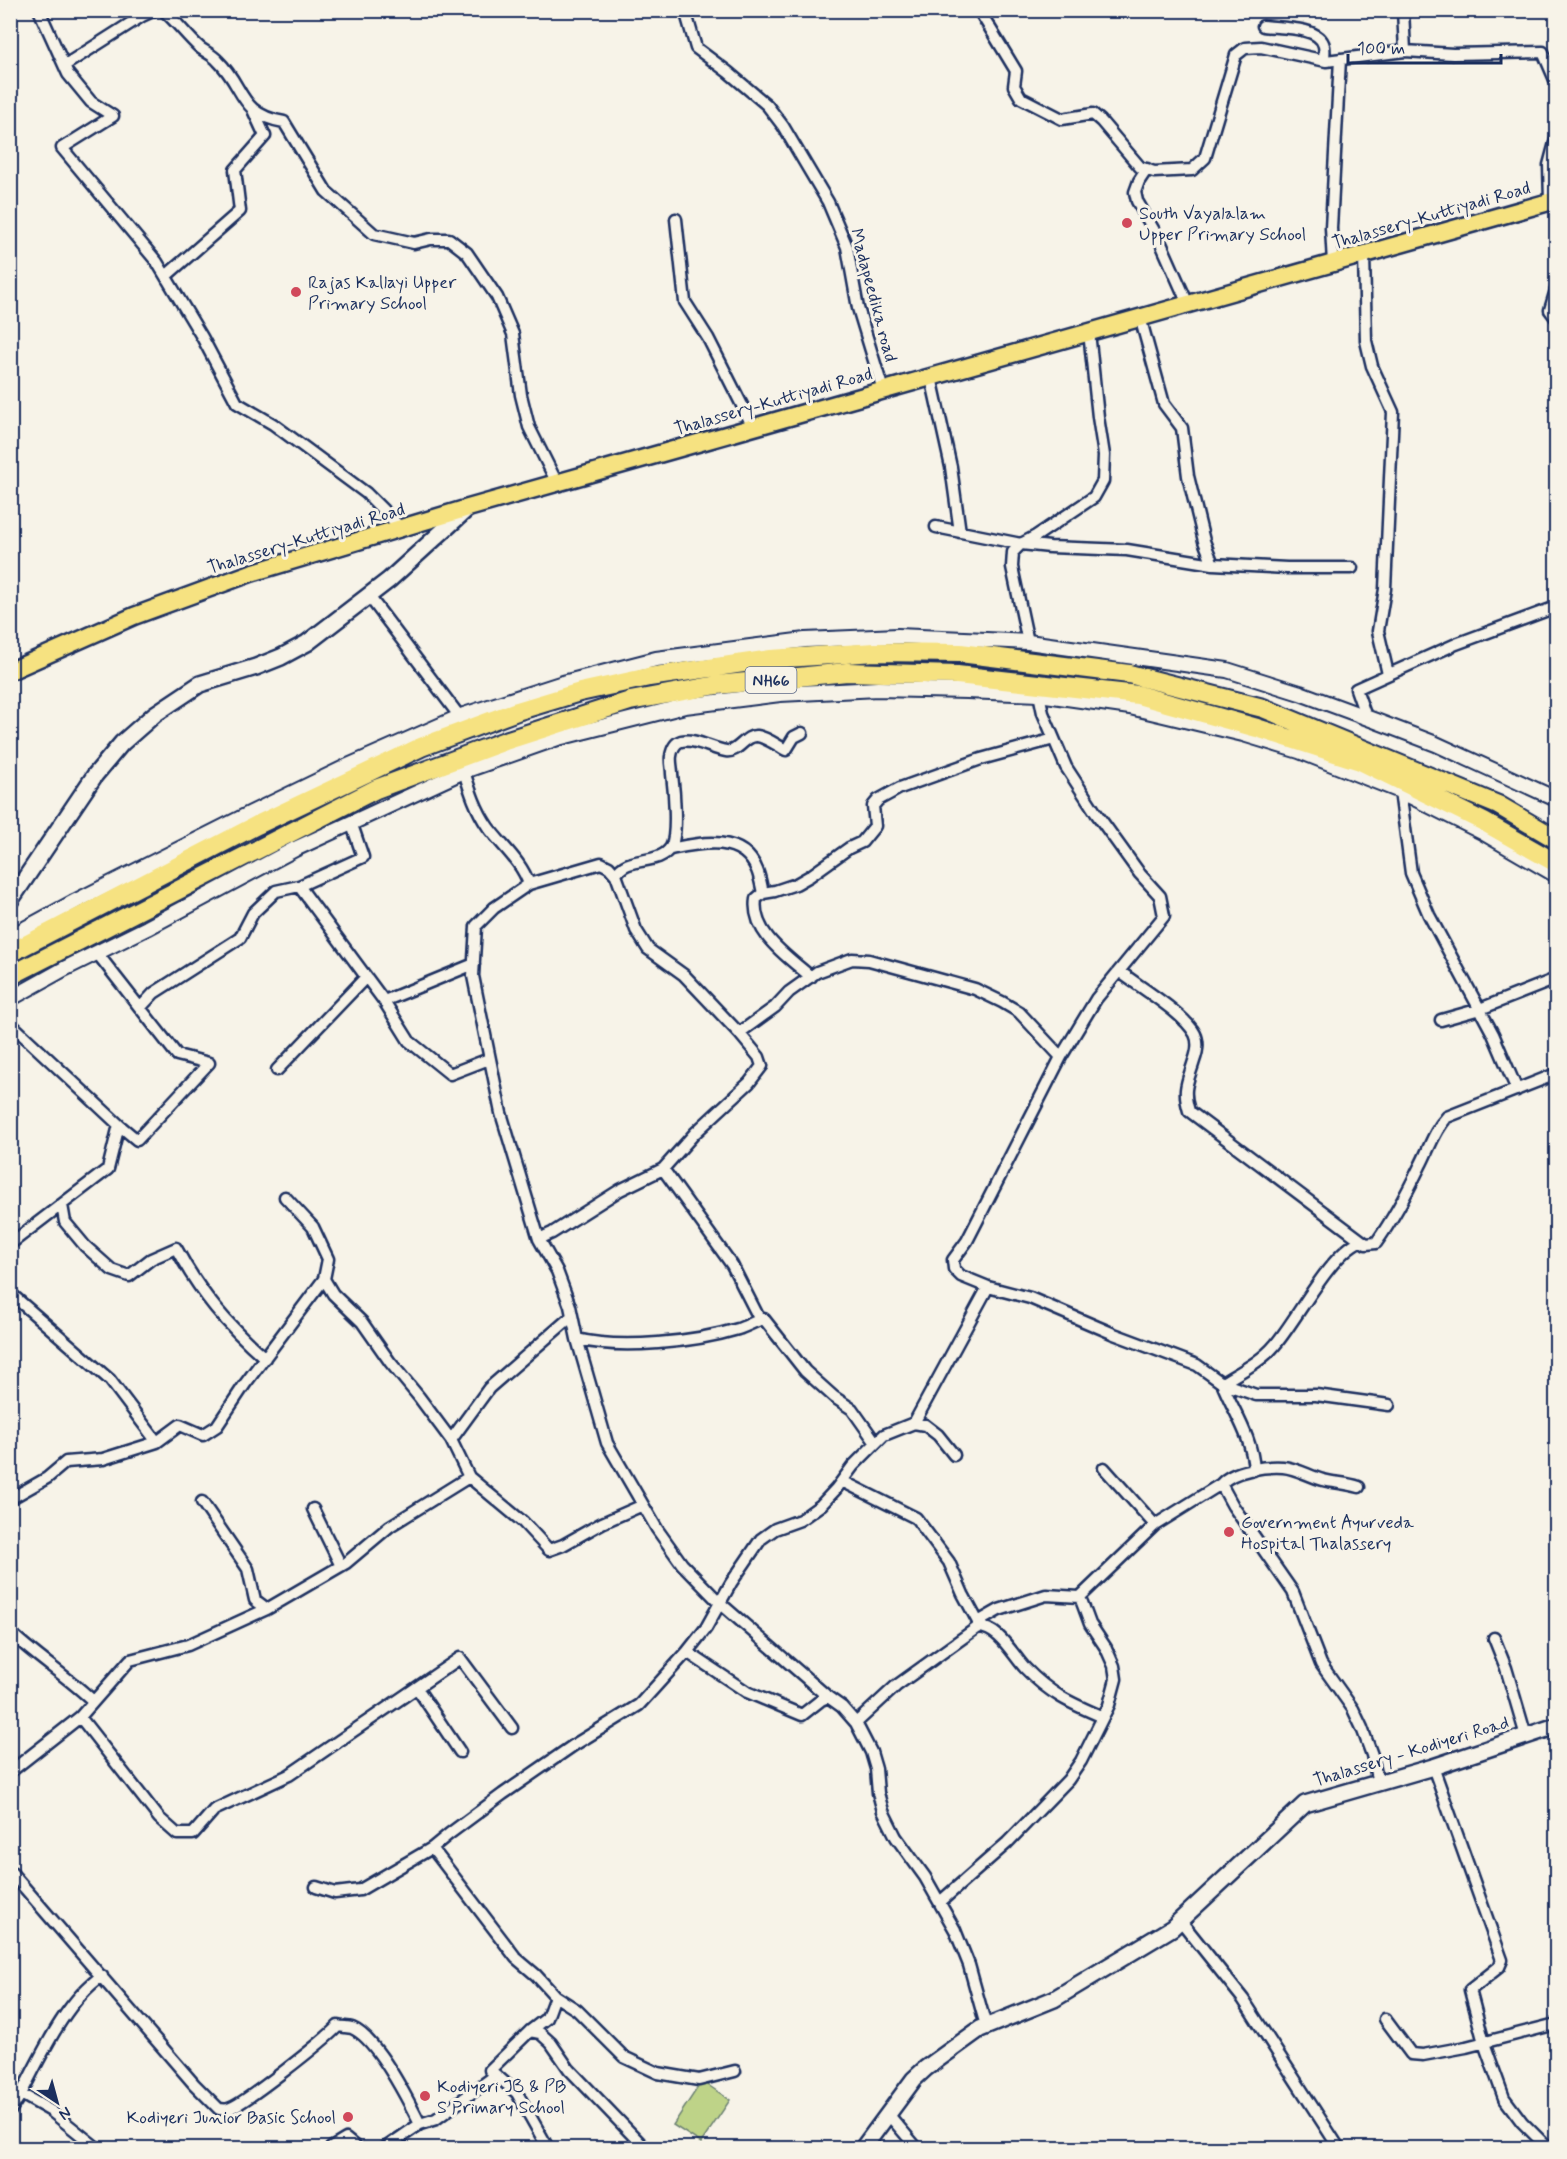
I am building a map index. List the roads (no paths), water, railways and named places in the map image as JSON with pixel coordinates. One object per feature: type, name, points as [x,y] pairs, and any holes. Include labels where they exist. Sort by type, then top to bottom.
[{"type":"highway","name":"NH66","points":[[10,953],[257,825],[421,747],[517,711],[580,692],[648,677],[771,659],[875,652],[960,652],[1129,674],[1263,708],[1498,805],[1557,839]]},
{"type":"highway","name":"NH66","points":[[10,976],[376,789],[505,741],[630,701],[717,685],[847,672],[957,675],[1138,695],[1257,728],[1360,761],[1484,822],[1557,863]]},
{"type":"main road","name":"Thalassery-Kuttiyadi Road","points":[[10,671],[134,616],[240,577],[468,508],[1553,201]]},
{"type":"main road","points":[[10,902],[95,775],[122,743],[147,721],[200,684],[256,667],[308,643],[397,573],[468,508]]},
{"type":"main road","name":"Thalassery - Kodiyeri Road","points":[[863,2148],[914,2079],[926,2068],[980,2029],[1054,1999],[1172,1928],[1305,1804],[1434,1767],[1557,1726]]},
{"type":"street","points":[[39,10],[68,74],[91,102],[113,116],[62,148],[157,262],[202,337],[237,403],[273,424],[366,493],[401,528]]},
{"type":"street","points":[[65,65],[155,10]]},
{"type":"street","points":[[163,10],[200,47],[218,61],[233,81],[240,96],[253,109],[269,119],[284,122],[326,190],[374,234],[414,243],[449,238],[467,253],[497,297],[513,334],[521,395],[529,427],[557,483]]},
{"type":"street","name":"Madapeedika road","points":[[684,10],[696,48],[767,105],[783,126],[828,202],[847,247],[858,308],[883,390]]},
{"type":"street","points":[[979,10],[1017,71],[1014,86],[1021,98],[1062,119],[1093,114],[1140,167],[1154,172],[1192,170],[1205,158],[1236,56],[1245,48],[1261,47],[1324,60],[1405,51],[1453,54],[1543,52],[1557,82]]},
{"type":"street","points":[[1403,10],[1405,51]]},
{"type":"street","points":[[1263,26],[1306,31],[1318,35],[1324,44],[1324,60]]},
{"type":"street","points":[[1333,263],[1331,228],[1341,59]]},
{"type":"street","points":[[166,276],[240,211],[235,170],[265,136],[253,109]]},
{"type":"street","points":[[1553,201],[1549,165],[1557,139]]},
{"type":"street","points":[[1147,169],[1135,192],[1137,201],[1160,241],[1188,304]]},
{"type":"street","points":[[676,219],[685,302],[708,338],[753,427]]},
{"type":"street","points":[[1364,254],[1366,341],[1372,366],[1393,412],[1385,589],[1378,631],[1388,674]]},
{"type":"street","points":[[1557,290],[1550,310],[1557,318]]},
{"type":"street","points":[[1140,317],[1164,404],[1182,428],[1188,476],[1204,541],[1213,564]]},
{"type":"street","points":[[1028,642],[1012,567],[1013,552],[1021,544],[1094,497],[1103,481],[1104,455],[1089,332]]},
{"type":"street","points":[[931,377],[951,467],[960,532]]},
{"type":"street","points":[[936,527],[1021,544],[1127,550],[1213,564],[1287,568],[1352,568]]},
{"type":"street","points":[[369,595],[460,717]]},
{"type":"street","points":[[1366,717],[1356,689],[1456,644],[1557,607]]},
{"type":"street","points":[[10,937],[76,901],[251,813],[346,767],[460,717],[563,683],[656,659],[805,640],[898,636],[1028,642],[1227,670],[1300,693],[1436,744],[1557,800]]},
{"type":"street","points":[[10,999],[295,849],[464,771],[558,738],[685,706],[780,694],[878,689],[1039,694],[1130,707],[1243,734],[1299,751],[1400,791],[1482,832],[1557,875]]},
{"type":"street","points":[[1039,694],[1043,712],[1066,766],[1096,813],[1140,874],[1160,896],[1164,916],[1096,999],[1061,1057],[967,1241],[952,1260],[954,1269],[961,1276],[988,1287],[1030,1299],[1197,1365],[1222,1383],[1256,1395],[1316,1395],[1389,1405]]},
{"type":"street","points":[[670,849],[674,841],[675,799],[670,756],[675,745],[680,741],[690,742],[729,752],[737,748],[744,740],[760,736],[786,750],[794,737],[802,733]]},
{"type":"street","points":[[811,977],[760,928],[754,910],[756,899],[763,893],[796,884],[849,848],[862,842],[875,826],[873,806],[878,800],[900,788],[981,759],[1054,739]]},
{"type":"street","points":[[464,771],[472,798],[488,826],[515,858],[529,884]]},
{"type":"street","points":[[1400,791],[1411,873],[1429,915],[1480,1009],[1517,1090]]},
{"type":"street","points":[[141,1007],[154,993],[240,938],[253,913],[276,891],[298,886],[363,857],[351,822]]},
{"type":"street","points":[[616,875],[620,868],[632,862],[657,858],[670,849],[718,842],[733,845],[744,851],[757,869],[763,893]]},
{"type":"street","points":[[539,1239],[620,1190],[663,1169],[695,1133],[758,1074],[762,1066],[759,1057],[739,1033],[684,975],[648,949],[636,930],[616,875],[609,867],[601,863],[529,884],[494,908],[476,926],[473,976],[489,1059],[501,1113],[539,1239],[557,1271],[572,1316],[607,1443],[643,1506],[682,1564],[720,1604],[842,1707],[856,1723],[871,1752],[876,1768],[878,1793],[883,1811],[896,1837],[926,1877],[956,1930],[969,1965],[986,2026]]},
{"type":"street","points":[[298,886],[384,1001],[409,1041],[450,1074],[489,1059]]},
{"type":"street","points":[[10,1023],[137,1140],[209,1063],[177,1055],[97,952]]},
{"type":"street","points":[[739,1033],[811,977],[841,962],[852,959],[869,960],[975,989],[1019,1012],[1061,1057]]},
{"type":"street","points":[[384,1001],[474,964]]},
{"type":"street","points":[[1119,971],[1186,1021],[1195,1033],[1198,1042],[1196,1059],[1186,1082],[1185,1098],[1189,1111],[1366,1244],[1376,1243],[1391,1222],[1431,1144],[1436,1129],[1447,1117],[1557,1074]]},
{"type":"street","points":[[277,1070],[366,976]]},
{"type":"street","points":[[1441,1020],[1480,1009],[1557,979]]},
{"type":"street","points":[[10,1244],[108,1168],[119,1125]]},
{"type":"street","points":[[663,1169],[732,1264],[760,1320]]},
{"type":"street","points":[[10,1499],[47,1478],[66,1462],[103,1459],[157,1442],[180,1425],[203,1435],[217,1426],[324,1279],[328,1259],[313,1227],[285,1197]]},
{"type":"street","points":[[62,1205],[65,1222],[85,1246],[112,1270],[129,1276],[151,1259],[176,1248],[204,1295],[240,1336],[265,1359]]},
{"type":"street","points":[[1222,1383],[1246,1369],[1274,1347],[1334,1264],[1349,1246],[1360,1241]]},
{"type":"street","points":[[324,1279],[333,1294],[362,1322],[451,1440],[469,1478],[523,1522],[549,1550],[563,1545],[602,1522],[643,1506]]},
{"type":"street","points":[[316,1887],[335,1893],[360,1890],[432,1848],[503,1794],[574,1745],[639,1705],[706,1628],[761,1539],[775,1529],[800,1520],[820,1505],[876,1443],[884,1436],[914,1422],[988,1287]]},
{"type":"street","points":[[10,1293],[110,1380],[157,1442]]},
{"type":"street","points":[[451,1440],[489,1388],[572,1316]]},
{"type":"street","points":[[577,1339],[616,1345],[663,1342],[739,1329],[764,1319],[805,1371],[834,1397],[852,1409],[876,1443]]},
{"type":"street","points":[[1222,1383],[1253,1452],[1254,1470]]},
{"type":"street","points":[[914,1422],[925,1425],[939,1435],[954,1455]]},
{"type":"street","points":[[1080,1597],[1155,1525],[1233,1476],[1266,1467],[1284,1467],[1323,1480],[1359,1487]]},
{"type":"street","points":[[1104,1468],[1155,1525]]},
{"type":"street","points":[[10,1772],[80,1717],[130,1659],[188,1645],[267,1609],[341,1566],[390,1526],[469,1478]]},
{"type":"street","points":[[842,1481],[916,1518],[949,1562],[978,1624],[996,1632],[1041,1684],[1062,1699],[1103,1717]]},
{"type":"street","points":[[1221,1484],[1233,1506],[1293,1592],[1321,1664],[1353,1709],[1372,1755],[1378,1783]]},
{"type":"street","points":[[202,1502],[248,1569],[255,1600],[267,1609]]},
{"type":"street","points":[[313,1509],[341,1566]]},
{"type":"street","points":[[856,1723],[896,1686],[999,1610],[1046,1595],[1063,1594],[1080,1597]]},
{"type":"street","points":[[940,1902],[1007,1843],[1068,1780],[1081,1761],[1109,1705],[1116,1679],[1114,1665],[1090,1624],[1080,1597]]},
{"type":"street","points":[[10,1632],[30,1651],[75,1683],[93,1701]]},
{"type":"street","points":[[1494,1638],[1506,1668],[1526,1736]]},
{"type":"street","points":[[687,1652],[747,1692],[802,1715],[828,1697]]},
{"type":"street","points":[[80,1717],[159,1818],[177,1834],[193,1834],[214,1810],[289,1775],[460,1658],[512,1728]]},
{"type":"street","points":[[417,1688],[460,1752]]},
{"type":"street","points":[[1434,1767],[1502,1960],[1499,1967],[1470,1990],[1484,2043],[1503,2098],[1522,2122],[1548,2148]]},
{"type":"street","points":[[432,1848],[516,1958],[555,1996],[577,2010],[624,2057],[658,2073],[699,2080],[735,2072]]},
{"type":"street","points":[[10,1871],[194,2084],[219,2109],[230,2109],[252,2094],[327,2038],[338,2026],[352,2028],[365,2037],[385,2061],[420,2124]]},
{"type":"street","points":[[1180,1920],[1243,1999],[1339,2148]]},
{"type":"street","points":[[10,2111],[75,2000],[88,1985],[102,1976]]},
{"type":"street","points":[[548,2148],[517,2093],[490,2070],[530,2031],[547,2018],[555,1996]]},
{"type":"street","points":[[1385,2019],[1411,2054],[1423,2055],[1484,2043],[1557,2024]]},
{"type":"street","points":[[530,2031],[540,2033],[551,2043],[568,2069],[645,2148]]},
{"type":"street","points":[[385,2148],[420,2124],[436,2118],[496,2075]]},
{"type":"street","points":[[21,2094],[51,2111],[97,2148]]},
{"type":"street","points":[[888,2114],[917,2148]]},
{"type":"street","points":[[331,2148],[346,2139],[357,2148]]},
{"type":"place","name":"South Vayalalam Upper Primary School","points":[[1127,223]]},
{"type":"place","name":"Rajas Kallayi Upper Primary School","points":[[296,292]]},
{"type":"place","name":"Government Ayurveda Hospital Thalassery","points":[[1229,1532]]},
{"type":"place","name":"Kodiyeri JB & PB S Primary School","points":[[425,2096]]},
{"type":"place","name":"Kodiyeri Junior Basic School","points":[[348,2117]]}]
